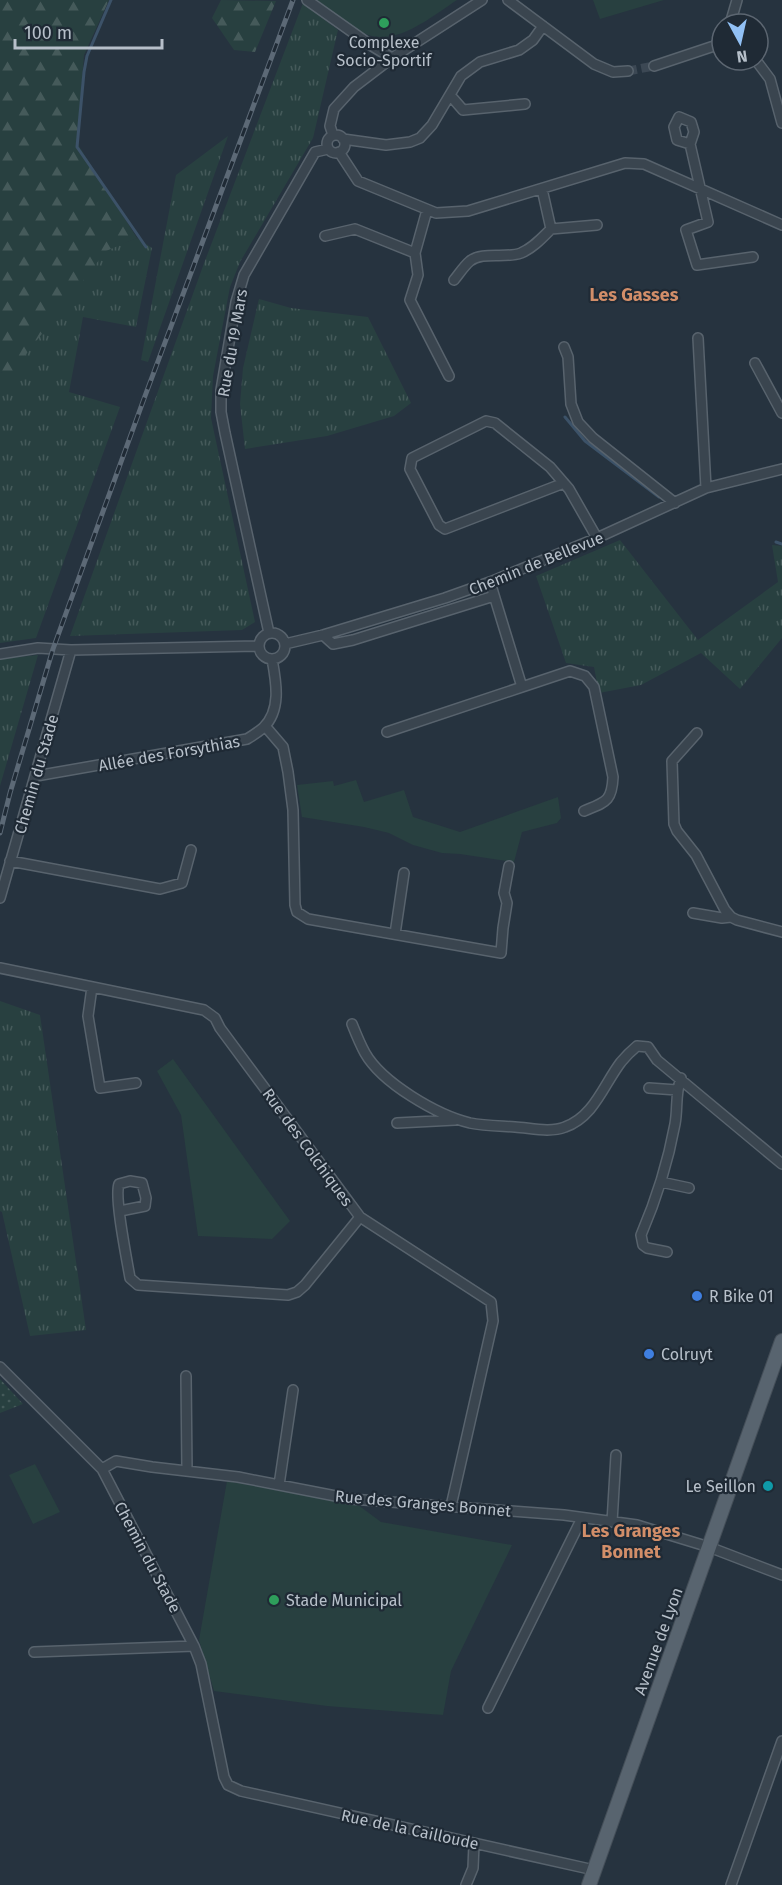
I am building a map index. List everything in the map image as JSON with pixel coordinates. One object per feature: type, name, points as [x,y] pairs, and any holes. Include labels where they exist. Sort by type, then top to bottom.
[{"type":"main road","name":"Avenue de Lyon","points":[[589,1885],[782,1341]]},
{"type":"street","points":[[307,0],[392,58]]},
{"type":"street","points":[[333,135],[330,126],[334,110],[354,87],[392,58],[482,0]]},
{"type":"street","points":[[508,0],[594,64],[613,72],[628,71]]},
{"type":"street","points":[[333,135],[338,135],[343,139],[386,144],[410,142],[420,138],[432,125],[461,76],[480,62],[519,50],[533,40],[543,26]]},
{"type":"street","points":[[654,66],[710,47]]},
{"type":"street","points":[[765,72],[770,79],[782,123]]},
{"type":"street","points":[[450,95],[463,110],[525,104]]},
{"type":"street","points":[[333,135],[327,143],[328,149],[333,153],[339,153],[344,148],[343,139]]},
{"type":"street","points":[[690,144],[708,222],[686,230],[697,265],[753,256]]},
{"type":"street","name":"Rue du 19 Mars","points":[[269,633],[223,423],[221,390],[236,302],[244,275],[315,152],[328,149]]},
{"type":"street","points":[[339,153],[358,182],[436,213],[468,211],[625,163],[644,164],[782,225]]},
{"type":"street","points":[[542,189],[551,229]]},
{"type":"street","points":[[427,210],[415,253],[418,275],[410,300],[449,376]]},
{"type":"street","points":[[454,280],[470,261],[480,257],[511,256],[521,253],[532,248],[551,229],[597,225]]},
{"type":"street","points":[[325,236],[355,229],[415,253]]},
{"type":"street","points":[[698,338],[706,488]]},
{"type":"street","points":[[564,347],[568,357],[571,404],[578,422],[593,438],[675,503]]},
{"type":"street","points":[[755,363],[782,413]]},
{"type":"street","points":[[564,483],[446,529],[439,525],[410,469],[412,458],[486,421],[495,423],[550,467],[564,483],[569,489],[597,538]]},
{"type":"street","name":"Chemin de Bellevue","points":[[285,644],[323,635],[445,598],[597,538],[706,488],[782,469]]},
{"type":"street","points":[[490,582],[522,687]]},
{"type":"street","points":[[323,635],[333,644],[353,640],[494,596]]},
{"type":"street","points":[[269,633],[281,636],[285,644],[282,654],[272,659],[264,656],[259,646],[261,639],[269,633]]},
{"type":"street","points":[[0,654],[38,648],[71,650],[259,646]]},
{"type":"street","name":"Chemin du Stade","points":[[0,898],[71,650]]},
{"type":"street","points":[[272,659],[277,688],[274,708],[265,726],[283,747],[288,772],[293,810],[297,912],[308,919],[501,953],[507,903],[504,893],[509,866]]},
{"type":"street","points":[[387,732],[570,670],[585,676],[594,687],[613,777],[613,791],[604,802],[584,811]]},
{"type":"street","name":"Allée des Forsythias","points":[[36,776],[247,739],[265,726]]},
{"type":"street","points":[[697,733],[672,761],[677,831],[696,855],[731,917],[782,932]]},
{"type":"street","points":[[10,861],[160,889],[182,883],[191,850]]},
{"type":"street","points":[[395,934],[404,873]]},
{"type":"street","points":[[693,913],[722,918],[731,917]]},
{"type":"street","name":"Rue des Colchiques","points":[[0,968],[204,1010],[215,1018],[226,1037],[360,1217],[491,1302],[493,1321],[451,1506]]},
{"type":"street","points":[[92,987],[88,1016],[100,1088],[136,1083]]},
{"type":"street","points":[[352,1024],[366,1055],[387,1078],[418,1100],[444,1114],[471,1123],[546,1130],[565,1127],[584,1116],[621,1063],[637,1046],[648,1047],[657,1060],[782,1164]]},
{"type":"street","points":[[668,1252],[647,1248],[643,1245],[641,1235],[661,1182],[675,1123],[676,1090],[681,1078]]},
{"type":"street","points":[[649,1088],[676,1090]]},
{"type":"street","points":[[398,1124],[460,1120]]},
{"type":"street","points":[[661,1182],[689,1188]]},
{"type":"street","points":[[120,1211],[130,1278],[138,1285],[288,1295],[297,1292],[305,1285],[360,1217]]},
{"type":"street","name":"Chemin du Stade","points":[[0,1367],[102,1469],[194,1646],[201,1664],[224,1777],[228,1785]]},
{"type":"street","points":[[186,1376],[187,1471]]},
{"type":"street","points":[[279,1485],[293,1390]]},
{"type":"street","points":[[612,1522],[616,1455]]},
{"type":"street","name":"Rue des Granges Bonnet","points":[[102,1469],[116,1461],[238,1477],[351,1498],[637,1525],[709,1547],[782,1575]]},
{"type":"street","points":[[488,1708],[582,1518]]},
{"type":"street","points":[[34,1652],[194,1646]]},
{"type":"street","points":[[731,1885],[782,1741]]},
{"type":"street","name":"Rue de la Cailloude","points":[[228,1785],[241,1791],[594,1870]]},
{"type":"street","points":[[466,1885],[473,1868],[474,1844]]},
{"type":"green space","points":[[0,0],[109,0],[84,55],[77,143],[137,238],[106,251],[10,375],[0,372]]},
{"type":"green space","points":[[221,0],[276,1],[255,52],[234,50],[212,18]]},
{"type":"green space","name":"Complexe Socio-Sportif","points":[[317,0],[457,0],[406,32],[383,37],[365,34],[343,21]]},
{"type":"green space","points":[[593,0],[664,0],[600,19]]},
{"type":"green space","points":[[303,3],[338,30],[313,138],[240,262],[230,287],[213,376],[211,418],[255,622],[242,630],[70,636],[203,266]]},
{"type":"green space","points":[[228,136],[148,362],[141,360],[176,175]]},
{"type":"green space","points":[[137,238],[152,248],[136,327],[83,317],[69,392],[120,407],[36,638],[0,643],[0,372],[10,374],[106,250]]},
{"type":"green space","points":[[259,299],[291,308],[368,317],[411,403],[394,416],[327,436],[245,449],[240,404],[243,368]]},
{"type":"green space","points":[[620,540],[698,640],[778,582],[772,545],[782,546],[782,638],[740,689],[701,653],[641,685],[599,693],[594,667],[566,663],[536,576]]},
{"type":"green space","points":[[38,655],[0,786],[0,659]]},
{"type":"green space","points":[[356,780],[364,802],[404,790],[413,817],[460,832],[558,797],[561,818],[557,823],[522,832],[514,862],[442,853],[413,845],[389,833],[302,817],[297,785],[333,781],[334,786]]},
{"type":"green space","points":[[0,1001],[40,1015],[86,1330],[30,1336],[0,1211]]},
{"type":"green space","points":[[173,1059],[290,1221],[272,1239],[198,1236],[181,1115],[157,1071]]},
{"type":"green space","points":[[0,1379],[23,1404],[0,1413]]},
{"type":"green space","points":[[35,1464],[60,1512],[33,1524],[9,1475]]},
{"type":"green space","points":[[227,1481],[358,1505],[381,1522],[512,1545],[451,1671],[443,1715],[327,1706],[214,1691],[199,1640]]},
{"type":"waterway","points":[[111,0],[87,56],[77,147],[146,247]]},
{"type":"waterway","points":[[565,417],[585,441],[659,497]]},
{"type":"waterway","points":[[776,542],[782,544]]},
{"type":"tunnel","points":[[628,71],[654,66]]},
{"type":"railway","points":[[0,833],[53,649],[293,0]]},
{"type":"place","name":"Complexe Socio-Sportif","points":[[384,23]]},
{"type":"place","name":"R Bike 01","points":[[697,1296]]},
{"type":"place","name":"Colruyt","points":[[649,1354]]},
{"type":"place","name":"Le Seillon","points":[[768,1486]]},
{"type":"place","name":"Stade Municipal","points":[[274,1600]]},
{"type":"district","name":"Les Gasses","points":[[634,295]]},
{"type":"district","name":"Les Granges Bonnet","points":[[631,1541]]}]
